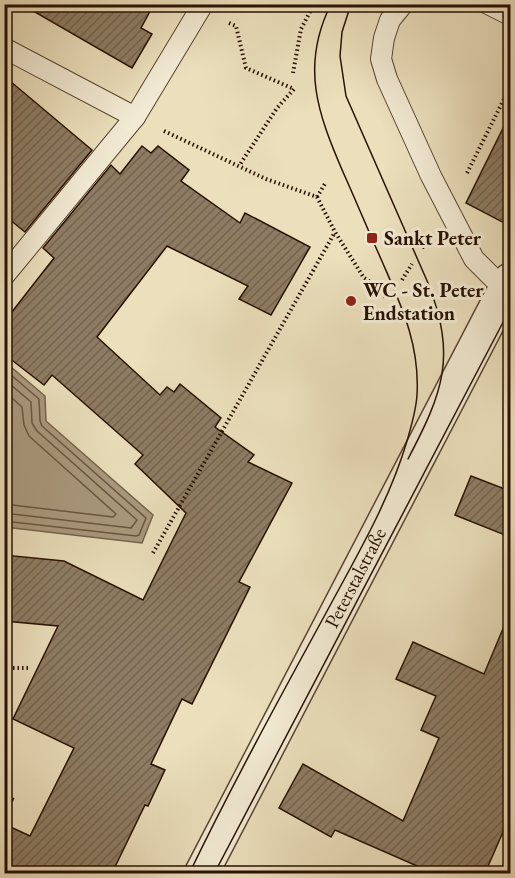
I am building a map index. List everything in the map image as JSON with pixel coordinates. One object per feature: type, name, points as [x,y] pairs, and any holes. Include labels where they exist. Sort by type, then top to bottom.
[{"type":"street","name":"Peterstalstraße","points":[[201,873],[508,285]]},
{"type":"lane","points":[[403,4],[390,20],[384,38],[381,59],[387,79],[435,184],[474,260],[508,285]]},
{"type":"lane","points":[[488,4],[510,15]]},
{"type":"lane","points":[[4,276],[135,117],[202,5]]},
{"type":"lane","points":[[4,48],[135,117]]},
{"type":"path","points":[[293,73],[301,29],[314,4]]},
{"type":"path","points":[[202,5],[236,26],[246,68],[294,89],[276,108],[239,166]]},
{"type":"path","points":[[463,180],[510,87]]},
{"type":"path","points":[[135,117],[266,179],[317,196],[335,232],[364,278],[375,285],[386,298],[391,295]]},
{"type":"path","points":[[317,196],[326,182]]},
{"type":"path","points":[[153,553],[335,232]]},
{"type":"path","points":[[402,280],[412,264]]},
{"type":"path","points":[[4,668],[29,668]]},
{"type":"path","points":[[4,796],[16,801]]},
{"type":"water","points":[[4,361],[45,396],[46,421],[153,515],[142,543],[5,527]]},
{"type":"building","points":[[21,4],[154,4],[141,28],[152,34],[132,68]]},
{"type":"building","points":[[4,76],[92,150],[25,232],[4,215]]},
{"type":"building","points":[[510,114],[510,226],[466,203]]},
{"type":"building","points":[[142,146],[151,153],[158,146],[189,170],[181,181],[240,223],[245,213],[310,247],[271,315],[239,299],[248,286],[167,246],[97,337],[160,395],[167,387],[174,392],[180,384],[221,418],[215,427],[254,455],[248,462],[292,483],[239,582],[250,587],[192,704],[182,699],[151,764],[165,770],[112,873],[4,873],[4,824],[30,836],[74,748],[13,719],[58,626],[4,621],[4,555],[64,561],[143,600],[186,513],[135,464],[143,455],[52,375],[44,385],[4,354],[4,322],[54,258],[43,248],[111,165],[120,174]]},
{"type":"building","points":[[471,476],[510,491],[510,537],[455,515]]},
{"type":"building","points":[[510,612],[510,816],[485,873],[433,873],[335,830],[331,837],[279,808],[303,764],[403,821],[439,738],[421,730],[436,696],[396,679],[413,642],[484,674]]},
{"type":"tram line","points":[[189,874],[256,742],[371,529],[400,464],[416,407],[417,376],[408,325],[334,151],[320,110],[316,90],[316,48],[331,4]]},
{"type":"tram line","points":[[351,4],[342,32],[340,56],[346,96],[428,283],[442,332],[444,354],[437,393],[430,414],[408,459]]},
{"type":"tram line","points":[[214,874],[510,309]]},
{"type":"place","name":"Sankt Peter","points":[[372,238]]},
{"type":"place","name":"WC - St. Peter Endstation","points":[[351,301]]}]
